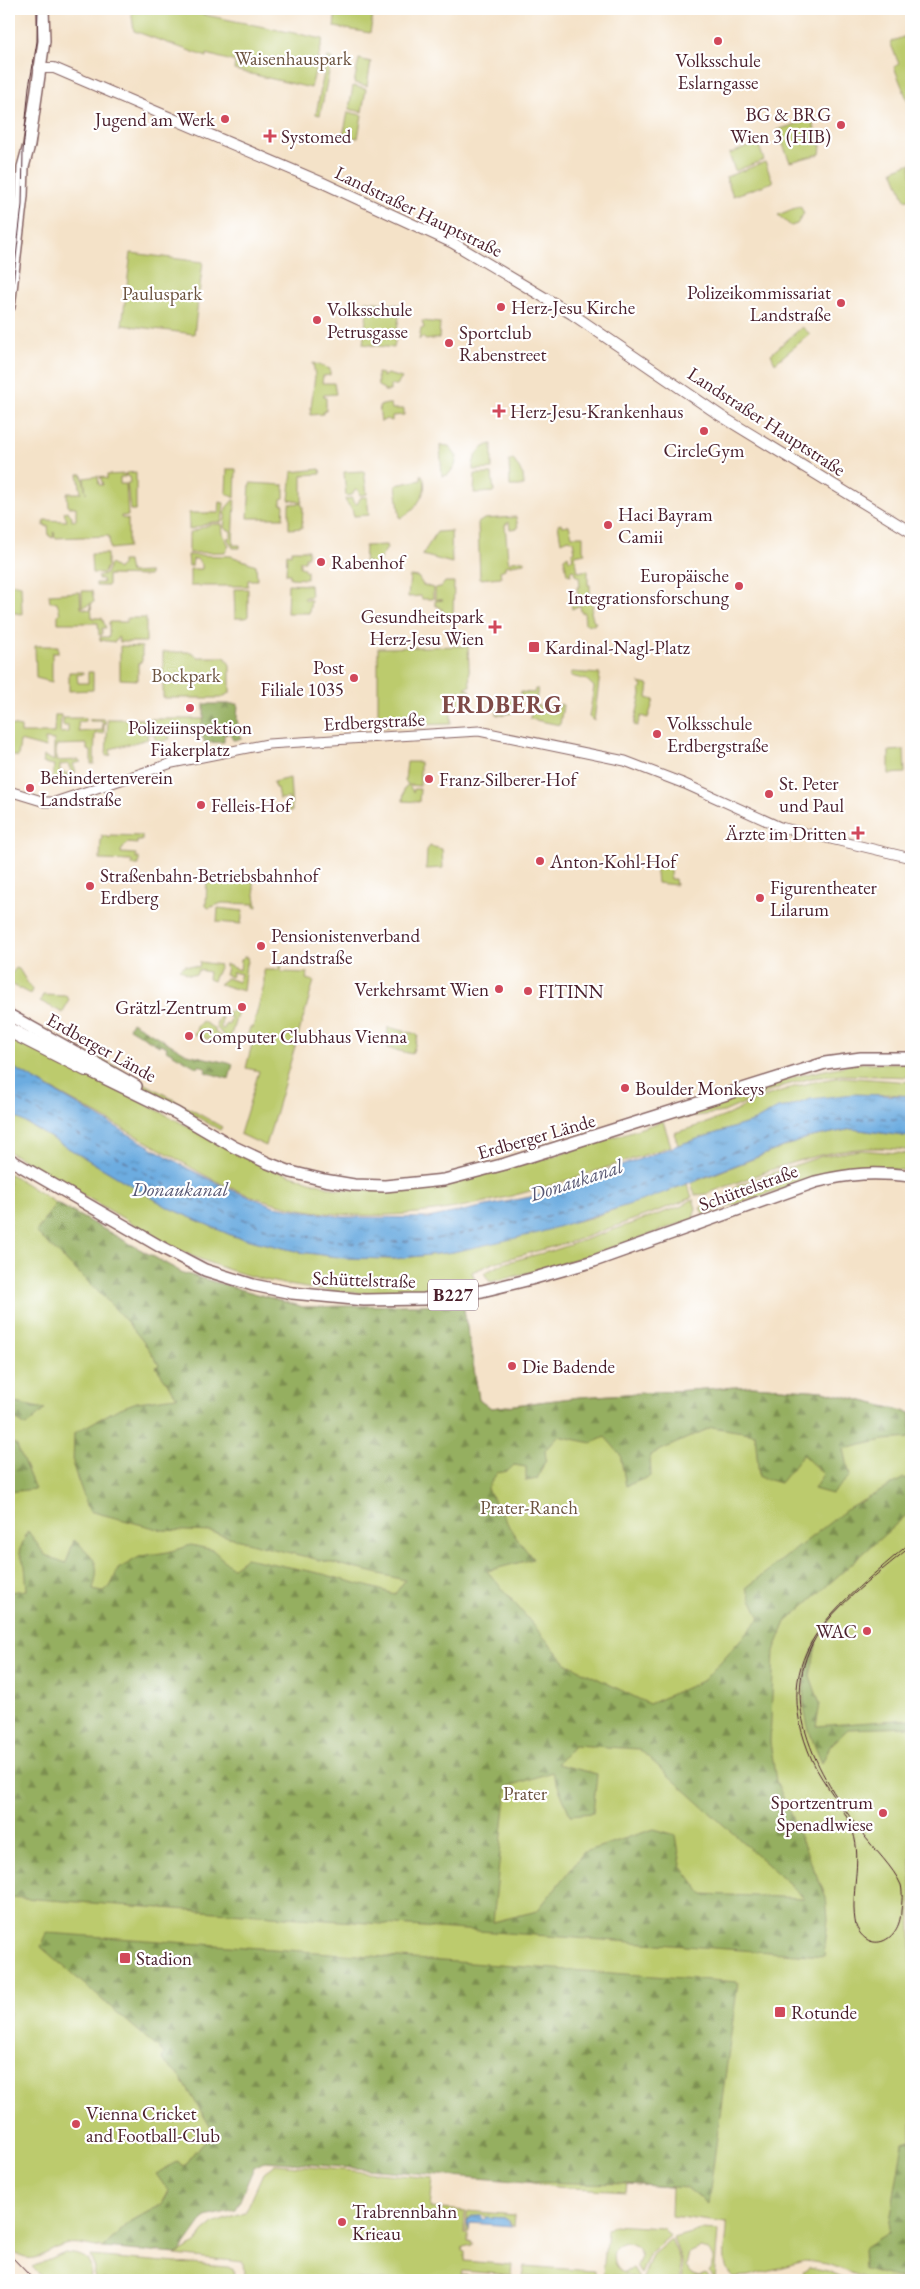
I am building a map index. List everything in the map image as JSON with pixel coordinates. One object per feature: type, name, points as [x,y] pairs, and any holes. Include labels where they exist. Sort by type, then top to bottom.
[{"type":"highway","points":[[9,1030],[86,1069]]},
{"type":"main road","points":[[9,308],[22,196],[23,167],[29,145],[44,42],[43,9]]},
{"type":"main road","name":"Landstraßer Hauptstraße","points":[[39,68],[58,69],[326,184],[453,243],[572,314],[721,416],[911,532]]},
{"type":"main road","name":"Erdberger Lände","points":[[9,1015],[159,1099],[176,1113]]},
{"type":"main road","name":"Erdberger Lände","points":[[86,1069],[176,1113],[234,1147],[291,1172],[354,1185],[406,1186],[444,1180],[505,1164],[825,1063],[861,1058],[911,1058]]},
{"type":"main road","name":"Schüttelstraße","points":[[9,1159],[161,1247],[205,1270],[253,1285],[292,1294],[364,1300],[424,1299],[496,1288],[594,1261],[815,1182],[851,1173],[882,1173],[911,1176]]},
{"type":"street","name":"Erdbergstraße","points":[[9,791],[45,802],[55,802],[172,763],[268,744],[479,731],[624,761],[686,784],[780,827],[911,858]]},
{"type":"green space","name":"Waisenhauspark","points":[[131,9],[176,9],[323,39],[311,88],[234,70],[235,62],[207,54],[207,57],[134,31]]},
{"type":"green space","points":[[336,9],[373,15],[370,33],[334,27]]},
{"type":"green space","points":[[911,34],[911,109],[894,67],[899,64],[890,42]]},
{"type":"green space","points":[[327,57],[332,58],[320,115],[316,114]]},
{"type":"green space","points":[[359,59],[371,62],[367,86],[354,83]]},
{"type":"green space","points":[[353,86],[366,89],[362,112],[349,109]]},
{"type":"green space","points":[[348,112],[362,115],[358,138],[343,136]]},
{"type":"green space","points":[[809,120],[812,121],[821,146],[820,154],[790,162],[777,130]]},
{"type":"green space","points":[[758,143],[764,160],[735,171],[729,154]]},
{"type":"green space","points":[[765,162],[773,182],[733,196],[726,177]]},
{"type":"green space","points":[[911,163],[911,198],[905,200],[893,170]]},
{"type":"green space","points":[[800,206],[804,213],[797,224],[791,226],[778,215]]},
{"type":"green space","name":"Pauluspark","points":[[131,253],[203,262],[194,334],[122,325]]},
{"type":"green space","points":[[366,301],[401,305],[394,348],[363,344],[367,312],[363,311]]},
{"type":"green space","points":[[422,321],[440,323],[439,338],[426,340],[422,337],[419,340],[421,329],[424,328]]},
{"type":"green space","points":[[802,327],[810,334],[775,363],[771,354]]},
{"type":"green space","points":[[313,363],[330,369],[330,375],[323,376],[322,383],[334,383],[336,394],[323,395],[326,398],[326,411],[323,414],[310,415],[315,376]]},
{"type":"green space","points":[[377,373],[383,374],[383,377],[387,374],[402,378],[397,385],[390,385],[390,391],[384,391],[384,389],[378,386]]},
{"type":"green space","points":[[391,404],[392,409],[404,409],[404,415],[392,416],[392,421],[386,419],[381,422],[379,406]]},
{"type":"green space","points":[[492,444],[492,469],[473,470],[475,457],[480,450]]},
{"type":"green space","points":[[440,445],[449,446],[457,457],[455,466],[448,475],[442,476]]},
{"type":"green space","points":[[513,459],[523,475],[524,486],[510,486],[509,461]]},
{"type":"green space","points":[[227,469],[236,469],[235,498],[226,493]]},
{"type":"green space","points":[[320,469],[321,474],[302,475],[302,502],[289,500],[292,472]]},
{"type":"green space","points":[[364,471],[367,494],[360,495],[358,490],[355,489],[352,495],[346,496],[344,472]]},
{"type":"green space","points":[[136,472],[136,510],[130,510],[127,483],[130,483],[126,473]]},
{"type":"green space","points":[[78,474],[82,474],[86,493],[84,478],[98,476],[99,485],[103,485],[100,476],[107,479],[107,475],[125,474],[125,477],[120,477],[120,484],[126,484],[128,516],[121,516],[121,518],[128,519],[128,547],[110,549],[109,536],[55,538],[54,532],[53,538],[49,536],[48,526],[44,526],[44,520],[67,521],[64,512],[67,511],[72,516],[72,521],[76,520],[76,507],[68,507],[67,493],[81,493]]},
{"type":"green space","points":[[421,474],[425,486],[421,499],[412,510],[400,518],[396,485],[421,480]]},
{"type":"green space","points":[[475,474],[492,474],[494,492],[474,493]]},
{"type":"green space","points":[[250,483],[284,485],[284,498],[281,499],[281,504],[284,505],[283,518],[248,518]]},
{"type":"green space","points":[[361,497],[367,497],[369,515],[354,516],[352,509],[345,499],[352,498],[353,502],[357,504]]},
{"type":"green space","points":[[233,500],[235,501],[233,545],[240,545],[240,548],[233,548],[227,538],[231,537],[231,531],[224,528],[226,508]]},
{"type":"green space","points":[[220,502],[224,503],[222,522],[212,522],[189,530],[189,513],[219,513]]},
{"type":"green space","points":[[301,503],[303,507],[302,528],[289,529],[289,504]]},
{"type":"green space","points":[[516,517],[518,528],[510,529],[509,522],[505,525],[508,558],[509,563],[524,560],[524,563],[505,566],[505,569],[500,571],[501,577],[480,579],[478,523],[484,519]]},
{"type":"green space","points":[[561,523],[562,526],[569,525],[572,536],[583,536],[583,550],[585,553],[575,555],[578,572],[588,570],[590,602],[593,605],[591,612],[594,622],[596,622],[594,625],[585,624],[584,612],[581,612],[580,605],[572,609],[570,592],[573,590],[574,595],[578,594],[577,587],[580,587],[579,576],[576,576],[575,570],[570,571],[571,575],[567,574],[564,558],[568,555],[569,560],[573,559],[572,553],[575,552],[573,541],[569,539],[561,542],[558,524]]},
{"type":"green space","points":[[211,524],[222,524],[223,534],[229,546],[225,552],[189,553],[189,533]]},
{"type":"green space","points":[[451,531],[452,563],[422,555],[437,532]]},
{"type":"green space","points":[[386,545],[387,548],[376,565],[369,565],[367,561],[364,565],[365,546]]},
{"type":"green space","points":[[291,550],[308,550],[308,557],[305,557],[305,561],[300,561],[300,567],[307,571],[307,579],[290,578],[290,574],[286,574],[287,553],[291,554]]},
{"type":"green space","points":[[91,554],[107,554],[107,566],[104,573],[92,573]]},
{"type":"green space","points":[[188,555],[231,556],[256,565],[257,580],[248,580],[248,586],[190,586],[190,569],[202,569],[202,565],[197,559],[193,559],[192,566],[189,566]]},
{"type":"green space","points":[[122,561],[128,561],[130,573],[149,572],[149,576],[108,575],[108,586],[96,586],[96,583],[103,583],[102,579],[98,579],[98,576],[106,574],[110,564],[118,569],[122,566]]},
{"type":"green space","points":[[410,576],[418,577],[423,585],[433,588],[433,599],[422,599],[421,596],[408,597]]},
{"type":"green space","points":[[445,582],[454,582],[453,617],[447,616],[441,608],[435,605],[435,601],[443,600],[435,599],[435,588],[441,587]]},
{"type":"green space","points":[[9,583],[21,585],[22,614],[9,612]]},
{"type":"green space","points":[[288,584],[310,585],[311,597],[305,597],[305,600],[311,600],[309,613],[287,613]]},
{"type":"green space","points":[[234,589],[248,589],[248,616],[246,618],[235,618]]},
{"type":"green space","points":[[82,591],[92,591],[94,602],[91,603],[92,618],[102,618],[106,628],[102,628],[102,635],[99,635],[98,623],[58,623],[58,614],[60,613],[57,602],[50,602],[49,594],[80,592],[81,608],[91,610],[90,604],[82,607]]},
{"type":"green space","points":[[127,618],[146,618],[146,642],[120,642],[118,637],[115,642],[100,640],[100,637],[109,637],[109,622],[127,622]]},
{"type":"green space","points":[[35,646],[58,646],[58,653],[52,653],[52,682],[36,678]]},
{"type":"green space","points":[[120,646],[142,647],[142,661],[138,664],[138,680],[120,679]]},
{"type":"green space","points":[[468,646],[470,686],[465,688],[470,690],[470,710],[451,711],[451,724],[378,726],[378,648]]},
{"type":"green space","name":"Bockpark","points":[[163,652],[191,652],[198,657],[225,657],[230,665],[230,693],[220,698],[163,698]]},
{"type":"green space","points":[[69,672],[83,672],[83,674],[77,675],[78,683],[88,683],[88,672],[93,672],[93,690],[69,691]]},
{"type":"green space","points":[[571,672],[600,674],[594,721],[589,717],[594,687],[587,680],[571,676]]},
{"type":"green space","points":[[639,683],[649,685],[647,698],[654,700],[648,718],[641,716],[637,726],[634,725],[641,694],[640,689],[643,688]]},
{"type":"green space","points":[[535,689],[538,689],[535,705],[559,708],[560,704],[563,705],[560,725],[530,719],[533,701],[520,698],[521,692],[534,693]]},
{"type":"green space","points":[[497,698],[514,699],[512,713],[497,715]]},
{"type":"green space","points":[[204,704],[238,704],[237,719],[241,739],[233,740],[230,733],[224,735],[224,742],[205,743],[199,729],[204,719]]},
{"type":"green space","points":[[55,715],[61,715],[60,733],[68,732],[68,726],[63,726],[63,718],[86,718],[86,721],[78,722],[79,732],[103,730],[102,721],[90,721],[90,719],[104,719],[106,723],[104,723],[104,733],[95,734],[94,764],[91,764],[91,751],[87,750],[87,744],[56,745],[56,761],[79,760],[81,762],[73,764],[76,772],[72,773],[68,764],[60,765],[60,772],[70,774],[52,782],[54,765],[43,763],[44,756],[54,761],[54,740],[45,739],[46,748],[20,741],[18,757],[9,754],[9,717],[11,717],[10,725],[21,727],[21,733],[54,733]]},
{"type":"green space","points":[[108,719],[204,719],[199,729],[176,735],[175,732],[169,735],[170,739],[157,743],[153,733],[147,734],[148,739],[110,749],[111,755],[106,756]]},
{"type":"green space","points":[[904,750],[905,773],[889,774],[889,751]]},
{"type":"green space","points":[[407,762],[420,762],[420,786],[409,785],[413,792],[414,789],[420,789],[419,802],[403,801],[404,788],[408,785],[405,780]]},
{"type":"green space","points":[[290,778],[292,811],[286,811],[285,803],[289,802],[289,798],[279,799],[277,788],[275,788],[273,782]]},
{"type":"green space","points":[[101,835],[110,838],[110,835],[142,836],[142,841],[137,841],[137,844],[127,843],[121,851],[121,853],[136,854],[136,858],[139,858],[139,865],[132,865],[132,861],[100,860],[101,839],[103,839]]},
{"type":"green space","points":[[430,846],[442,849],[443,868],[426,869],[427,850]]},
{"type":"green space","points":[[669,863],[671,879],[675,879],[676,885],[657,883],[655,865]]},
{"type":"green space","points":[[252,876],[257,907],[254,907],[254,904],[222,903],[209,908],[206,906],[207,878]]},
{"type":"green space","points":[[218,908],[243,911],[241,924],[217,922]]},
{"type":"green space","points":[[247,957],[248,963],[246,964],[243,991],[219,984],[227,978],[238,982],[241,974],[233,972],[231,977],[225,975],[227,968],[225,964],[240,970],[241,960]]},
{"type":"green space","points":[[274,960],[282,961],[281,972],[308,973],[306,979],[314,981],[266,1146],[240,1134],[259,1071],[246,1068],[253,1040],[247,1038],[250,1027],[253,1027],[264,985],[264,970],[279,970],[279,964]]},
{"type":"green space","points":[[200,962],[220,965],[213,981],[208,979],[209,972],[198,970],[196,975],[188,974],[180,969],[185,965],[199,967]]},
{"type":"green space","points":[[16,968],[19,969],[32,990],[30,994],[9,983],[9,977]]},
{"type":"green space","points":[[43,995],[66,996],[69,999],[63,1013],[40,1001]]},
{"type":"green space","points":[[239,1008],[229,1042],[217,1028],[216,1024],[220,1016],[217,1011],[222,1011],[221,1028],[224,1029],[226,1023],[229,1024],[231,1017],[225,1015],[226,1013]]},
{"type":"green space","points":[[202,1021],[215,1029],[215,1032],[224,1040],[223,1043],[194,1035]]},
{"type":"green space","points":[[132,1022],[187,1054],[233,1064],[229,1079],[205,1072],[206,1069],[200,1065],[198,1068],[166,1050],[167,1047],[161,1044],[159,1046],[129,1028]]},
{"type":"green space","points":[[388,1027],[418,1036],[412,1054],[387,1048]]},
{"type":"green space","points":[[9,1035],[75,1066],[262,1166],[336,1189],[393,1191],[433,1187],[555,1156],[663,1121],[671,1146],[563,1182],[508,1197],[453,1208],[397,1215],[342,1214],[286,1206],[231,1188],[212,1179],[9,1065]]},
{"type":"green space","points":[[100,1058],[222,1127],[220,1130],[97,1060]]},
{"type":"green space","points":[[858,1063],[911,1063],[911,1077],[842,1075],[812,1078],[783,1086],[724,1112],[677,1119],[676,1117],[797,1076]]},
{"type":"green space","points":[[843,1077],[911,1082],[911,1096],[889,1094],[811,1099],[792,1106],[778,1108],[755,1121],[678,1145],[674,1133],[724,1117],[746,1104],[782,1091],[818,1081]]},
{"type":"green space","points":[[9,1113],[171,1209],[233,1236],[300,1252],[346,1258],[395,1259],[453,1252],[590,1218],[687,1184],[692,1197],[574,1241],[496,1262],[472,1272],[477,1285],[401,1293],[325,1290],[287,1285],[250,1276],[214,1265],[178,1250],[9,1152]]},
{"type":"green space","points":[[852,1129],[911,1137],[911,1151],[884,1148],[832,1153],[781,1166],[706,1194],[695,1195],[691,1183],[807,1138]]},
{"type":"green space","points":[[860,1150],[911,1154],[911,1171],[868,1167],[834,1171],[704,1215],[700,1208],[731,1193],[738,1185],[822,1156]]},
{"type":"green space","name":"Prater","points":[[9,1173],[56,1203],[183,1273],[303,1307],[463,1304],[479,1399],[491,1408],[580,1397],[752,1386],[823,1391],[911,1413],[911,2280],[870,2280],[827,2264],[805,2261],[748,2276],[733,2277],[728,2272],[725,2259],[727,2223],[671,2216],[672,2187],[627,2184],[626,2191],[555,2187],[527,2182],[183,2079],[213,2131],[179,2172],[162,2204],[130,2222],[103,2248],[68,2244],[38,2257],[24,2258],[9,2247]]},
{"type":"green space","points":[[693,1199],[696,1208],[693,1219],[668,1228],[592,1254],[516,1276],[490,1282],[484,1273],[504,1263],[558,1249],[682,1206]]},
{"type":"green space","points":[[56,1203],[183,1273],[303,1307],[463,1304],[479,1399],[491,1408],[580,1397],[752,1386],[823,1391],[911,1413],[911,1438],[884,1440],[844,1449],[850,1476],[832,1494],[814,1489],[823,1474],[803,1455],[780,1483],[759,1477],[755,1434],[712,1427],[650,1455],[651,1476],[626,1486],[620,1454],[605,1437],[592,1443],[558,1436],[545,1450],[546,1459],[537,1479],[526,1481],[526,1467],[514,1465],[508,1471],[497,1473],[487,1489],[515,1536],[533,1559],[487,1571],[566,1663],[649,1704],[704,1680],[760,1618],[746,1588],[846,1510],[904,1478],[911,1480],[911,1511],[786,1622],[774,1651],[770,1742],[776,1781],[826,1897],[828,1919],[824,1956],[9,1897],[9,1592],[27,1590],[25,1566],[19,1551],[28,1531],[45,1555],[66,1563],[74,1540],[87,1551],[94,1561],[96,1573],[93,1590],[103,1592],[111,1585],[118,1569],[141,1556],[168,1552],[191,1545],[213,1550],[232,1568],[246,1558],[323,1574],[395,1594],[405,1580],[265,1547],[211,1532],[162,1530],[89,1511],[73,1466],[74,1433],[118,1409],[137,1402],[177,1397],[156,1367],[159,1365],[134,1330],[102,1295],[36,1232]],"holes":[[[574,1745],[639,1749],[805,1898],[702,1894],[681,1865],[676,1835],[654,1829],[584,1852],[537,1911],[493,1922],[507,1787],[552,1772],[570,1815],[593,1813],[597,1774],[557,1764]]]},
{"type":"green space","points":[[9,1401],[45,1409],[26,1426],[9,1415]]},
{"type":"green space","points":[[9,1440],[17,1446],[35,1489],[9,1492]]},
{"type":"green space","points":[[817,1640],[810,1676],[820,1704],[816,1726],[911,1719],[911,1727],[848,1729],[830,1746],[822,1763],[809,1731],[804,1702],[806,1673]]},
{"type":"green space","points":[[47,1933],[738,1982],[708,2204],[687,2188],[627,2184],[527,2182],[266,2161],[254,2167],[236,2210],[205,2217],[180,2252],[176,2254],[103,2248],[130,2222],[162,2204],[169,2192],[156,2174],[176,2162],[184,2166],[213,2131],[181,2078],[162,2060],[164,2053],[41,1947]]},
{"type":"green space","points":[[911,2140],[911,2280],[906,2280],[864,2269],[863,2248],[888,2233],[903,2142]]},
{"type":"green space","name":"Trabrennbahn Krieau","points":[[275,2164],[433,2178],[430,2208],[465,2211],[464,2234],[468,2234],[468,2241],[472,2242],[472,2245],[463,2247],[462,2251],[465,2252],[465,2261],[512,2265],[511,2275],[462,2271],[461,2275],[530,2280],[241,2280],[244,2275],[243,2262],[175,2255],[196,2244],[204,2232],[215,2223],[245,2213],[263,2173]]},
{"type":"green space","points":[[467,2211],[515,2215],[514,2226],[505,2218],[488,2218],[483,2215],[468,2219],[469,2232],[466,2232]]},
{"type":"green space","points":[[613,2225],[663,2228],[670,2236],[650,2253],[641,2274],[636,2267],[641,2257],[634,2245],[627,2243],[615,2249],[613,2259],[617,2268],[623,2272],[633,2269],[640,2280],[625,2274],[624,2276],[603,2275],[607,2230]]},
{"type":"green space","points":[[701,2230],[718,2231],[714,2280],[709,2272],[713,2264],[711,2254],[700,2248],[689,2253],[686,2266],[693,2275],[699,2277],[705,2274],[709,2279],[692,2278],[683,2280],[682,2262],[673,2238]]},
{"type":"green space","points":[[671,2239],[680,2260],[681,2280],[642,2280],[652,2255]]},
{"type":"green space","points":[[65,2253],[78,2255],[89,2262],[91,2267],[90,2280],[45,2280],[32,2267]]},
{"type":"green space","points":[[90,2256],[228,2267],[234,2270],[233,2280],[94,2280],[95,2268]]},
{"type":"green space","points":[[524,2266],[594,2271],[594,2276],[599,2276],[598,2280],[563,2280],[522,2276]]},
{"type":"green space","points":[[809,2268],[828,2272],[847,2280],[810,2280],[805,2278],[803,2272]]},
{"type":"water","name":"Donaukanal","points":[[9,1065],[189,1169],[229,1189],[274,1206],[343,1217],[428,1218],[545,1194],[678,1145],[755,1121],[778,1108],[792,1106],[811,1099],[853,1094],[911,1096],[911,1137],[852,1129],[807,1138],[647,1199],[538,1233],[453,1252],[395,1259],[346,1258],[300,1252],[233,1236],[171,1209],[9,1113]]},
{"type":"water","points":[[471,2216],[481,2216],[484,2220],[487,2217],[505,2218],[512,2226],[470,2223],[469,2230],[467,2221]]},
{"type":"ferry route","points":[[9,1095],[189,1198],[274,1231],[358,1244],[430,1240],[552,1215],[820,1122],[880,1118],[911,1121]]},
{"type":"tram line","points":[[9,319],[22,205],[23,151],[29,87],[37,42],[38,9]]},
{"type":"tram line","points":[[911,1542],[835,1610],[816,1634],[803,1660],[797,1689],[800,1722],[812,1760],[845,1813],[856,1843],[854,1902],[856,1926],[868,1940],[876,1942],[890,1937],[899,1922],[902,1898],[901,1885],[888,1865],[845,1810],[816,1760],[806,1733],[801,1706],[801,1678],[809,1651],[825,1624],[854,1594],[911,1546]]},
{"type":"tram line","points":[[9,2254],[34,2280]]},
{"type":"place","name":"Volksschule Eslarngasse","points":[[718,41]]},
{"type":"place","name":"Jugend am Werk","points":[[225,119]]},
{"type":"place","name":"BG & BRG Wien 3 (HIB)","points":[[841,125]]},
{"type":"place","name":"Systomed","points":[[270,136]]},
{"type":"place","name":"Polizeikommissariat Landstraße","points":[[841,303]]},
{"type":"place","name":"Herz-Jesu Kirche","points":[[501,307]]},
{"type":"place","name":"Volksschule Petrusgasse","points":[[317,320]]},
{"type":"place","name":"Sportclub Rabenstreet","points":[[449,343]]},
{"type":"place","name":"Herz-Jesu-Krankenhaus","points":[[499,411]]},
{"type":"place","name":"CircleGym","points":[[704,431]]},
{"type":"place","name":"Haci Bayram Camii","points":[[608,525]]},
{"type":"place","name":"Rabenhof","points":[[321,562]]},
{"type":"place","name":"Europäische Integrationsforschung","points":[[739,586]]},
{"type":"place","name":"Gesundheitspark Herz-Jesu Wien","points":[[495,627]]},
{"type":"place","name":"Kardinal-Nagl-Platz","points":[[534,647]]},
{"type":"place","name":"Post Filiale 1035","points":[[354,678]]},
{"type":"place","name":"Polizeiinspektion Fiakerplatz","points":[[190,708]]},
{"type":"place","name":"Volksschule Erdbergstraße","points":[[657,734]]},
{"type":"place","name":"Franz-Silberer-Hof","points":[[429,779]]},
{"type":"place","name":"Behindertenverein Landstraße","points":[[30,788]]},
{"type":"place","name":"St. Peter und Paul","points":[[769,794]]},
{"type":"place","name":"Felleis-Hof","points":[[201,805]]},
{"type":"place","name":"Ärzte im Dritten","points":[[858,833]]},
{"type":"place","name":"Anton-Kohl-Hof","points":[[540,861]]},
{"type":"place","name":"Straßenbahn-Betriebsbahnhof Erdberg","points":[[90,886]]},
{"type":"place","name":"Figurentheater Lilarum","points":[[760,898]]},
{"type":"place","name":"Pensionistenverband Landstraße","points":[[261,946]]},
{"type":"place","name":"Verkehrsamt Wien","points":[[499,989]]},
{"type":"place","name":"FITINN","points":[[528,991]]},
{"type":"place","name":"Grätzl-Zentrum","points":[[242,1007]]},
{"type":"place","name":"Computer Clubhaus Vienna","points":[[189,1036]]},
{"type":"place","name":"Boulder Monkeys","points":[[625,1088]]},
{"type":"place","name":"Die Badende","points":[[512,1366]]},
{"type":"place","name":"WAC","points":[[867,1631]]},
{"type":"place","name":"Sportzentrum Spenadlwiese","points":[[883,1813]]},
{"type":"place","name":"Stadion","points":[[125,1958]]},
{"type":"place","name":"Rotunde","points":[[780,2012]]},
{"type":"place","name":"Vienna Cricket and Football-Club","points":[[76,2124]]},
{"type":"place","name":"Trabrennbahn Krieau","points":[[342,2222]]},
{"type":"district","name":"ERDBERG","points":[[502,705]]},
{"type":"park label","name":"Prater-Ranch","points":[[529,1507]]}]
